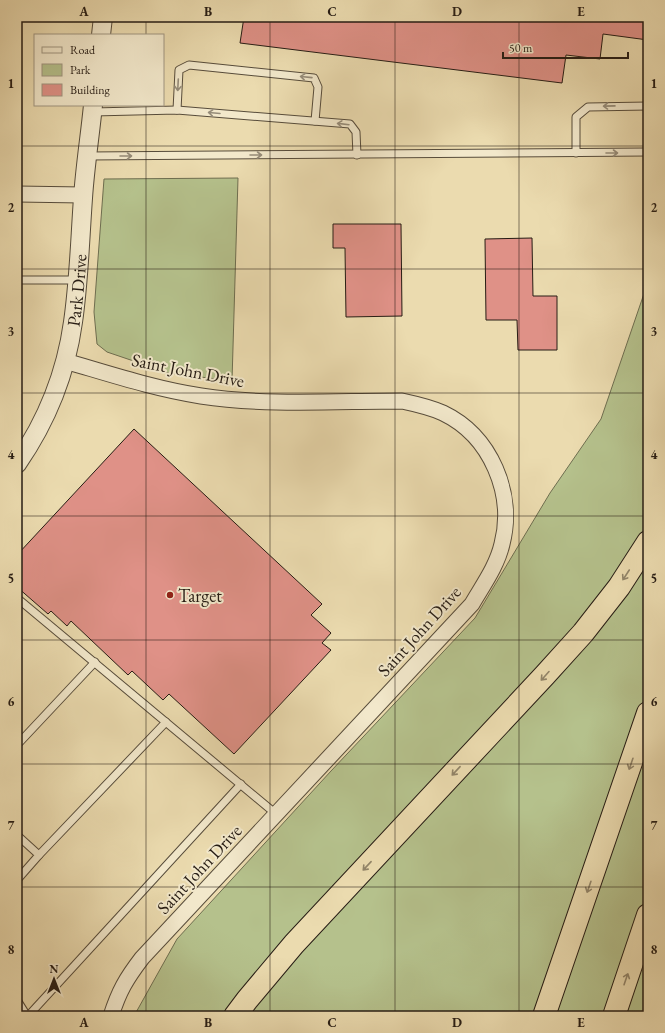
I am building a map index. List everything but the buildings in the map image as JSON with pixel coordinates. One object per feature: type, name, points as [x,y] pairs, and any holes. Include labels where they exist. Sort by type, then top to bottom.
[{"type":"highway","points":[[235,1016],[294,944],[583,633],[619,587],[648,542]]},
{"type":"highway","points":[[544,1016],[648,714]]},
{"type":"highway","points":[[614,1016],[648,915]]},
{"type":"street","points":[[100,34],[102,17]]},
{"type":"street","name":"Park Drive","points":[[17,464],[26,452],[42,423],[54,396],[65,361],[73,324],[83,195],[92,109]]},
{"type":"street","points":[[17,194],[83,195]]},
{"type":"street","name":"Saint John Drive","points":[[65,361],[167,389],[201,396],[267,402],[402,401],[422,405],[444,413],[464,426],[478,440],[492,460],[501,482],[505,501],[506,521],[502,544],[496,563],[472,604],[142,958],[126,979],[117,998],[111,1016]]},
{"type":"lane","points":[[177,110],[179,70],[188,65],[314,78],[318,87],[315,121]]},
{"type":"lane","points":[[576,153],[576,117],[588,107],[648,106]]},
{"type":"lane","points":[[92,109],[177,110],[350,124],[356,132],[357,154]]},
{"type":"lane","points":[[87,156],[648,152]]},
{"type":"lane","points":[[17,280],[77,280]]},
{"type":"lane","points":[[17,598],[276,814]]},
{"type":"lane","points":[[17,745],[95,662]]},
{"type":"lane","points":[[17,880],[166,722]]},
{"type":"lane","points":[[17,1000],[28,1016],[241,784]]},
{"type":"lane","points":[[17,835],[39,855]]},
{"type":"green space","points":[[238,178],[232,381],[169,373],[107,352],[97,344],[94,312],[104,179]]},
{"type":"green space","points":[[648,282],[648,1016],[134,1016],[177,939],[331,771],[475,618],[550,493],[601,419]]},
{"type":"place","name":"Target","points":[[170,595]]}]
